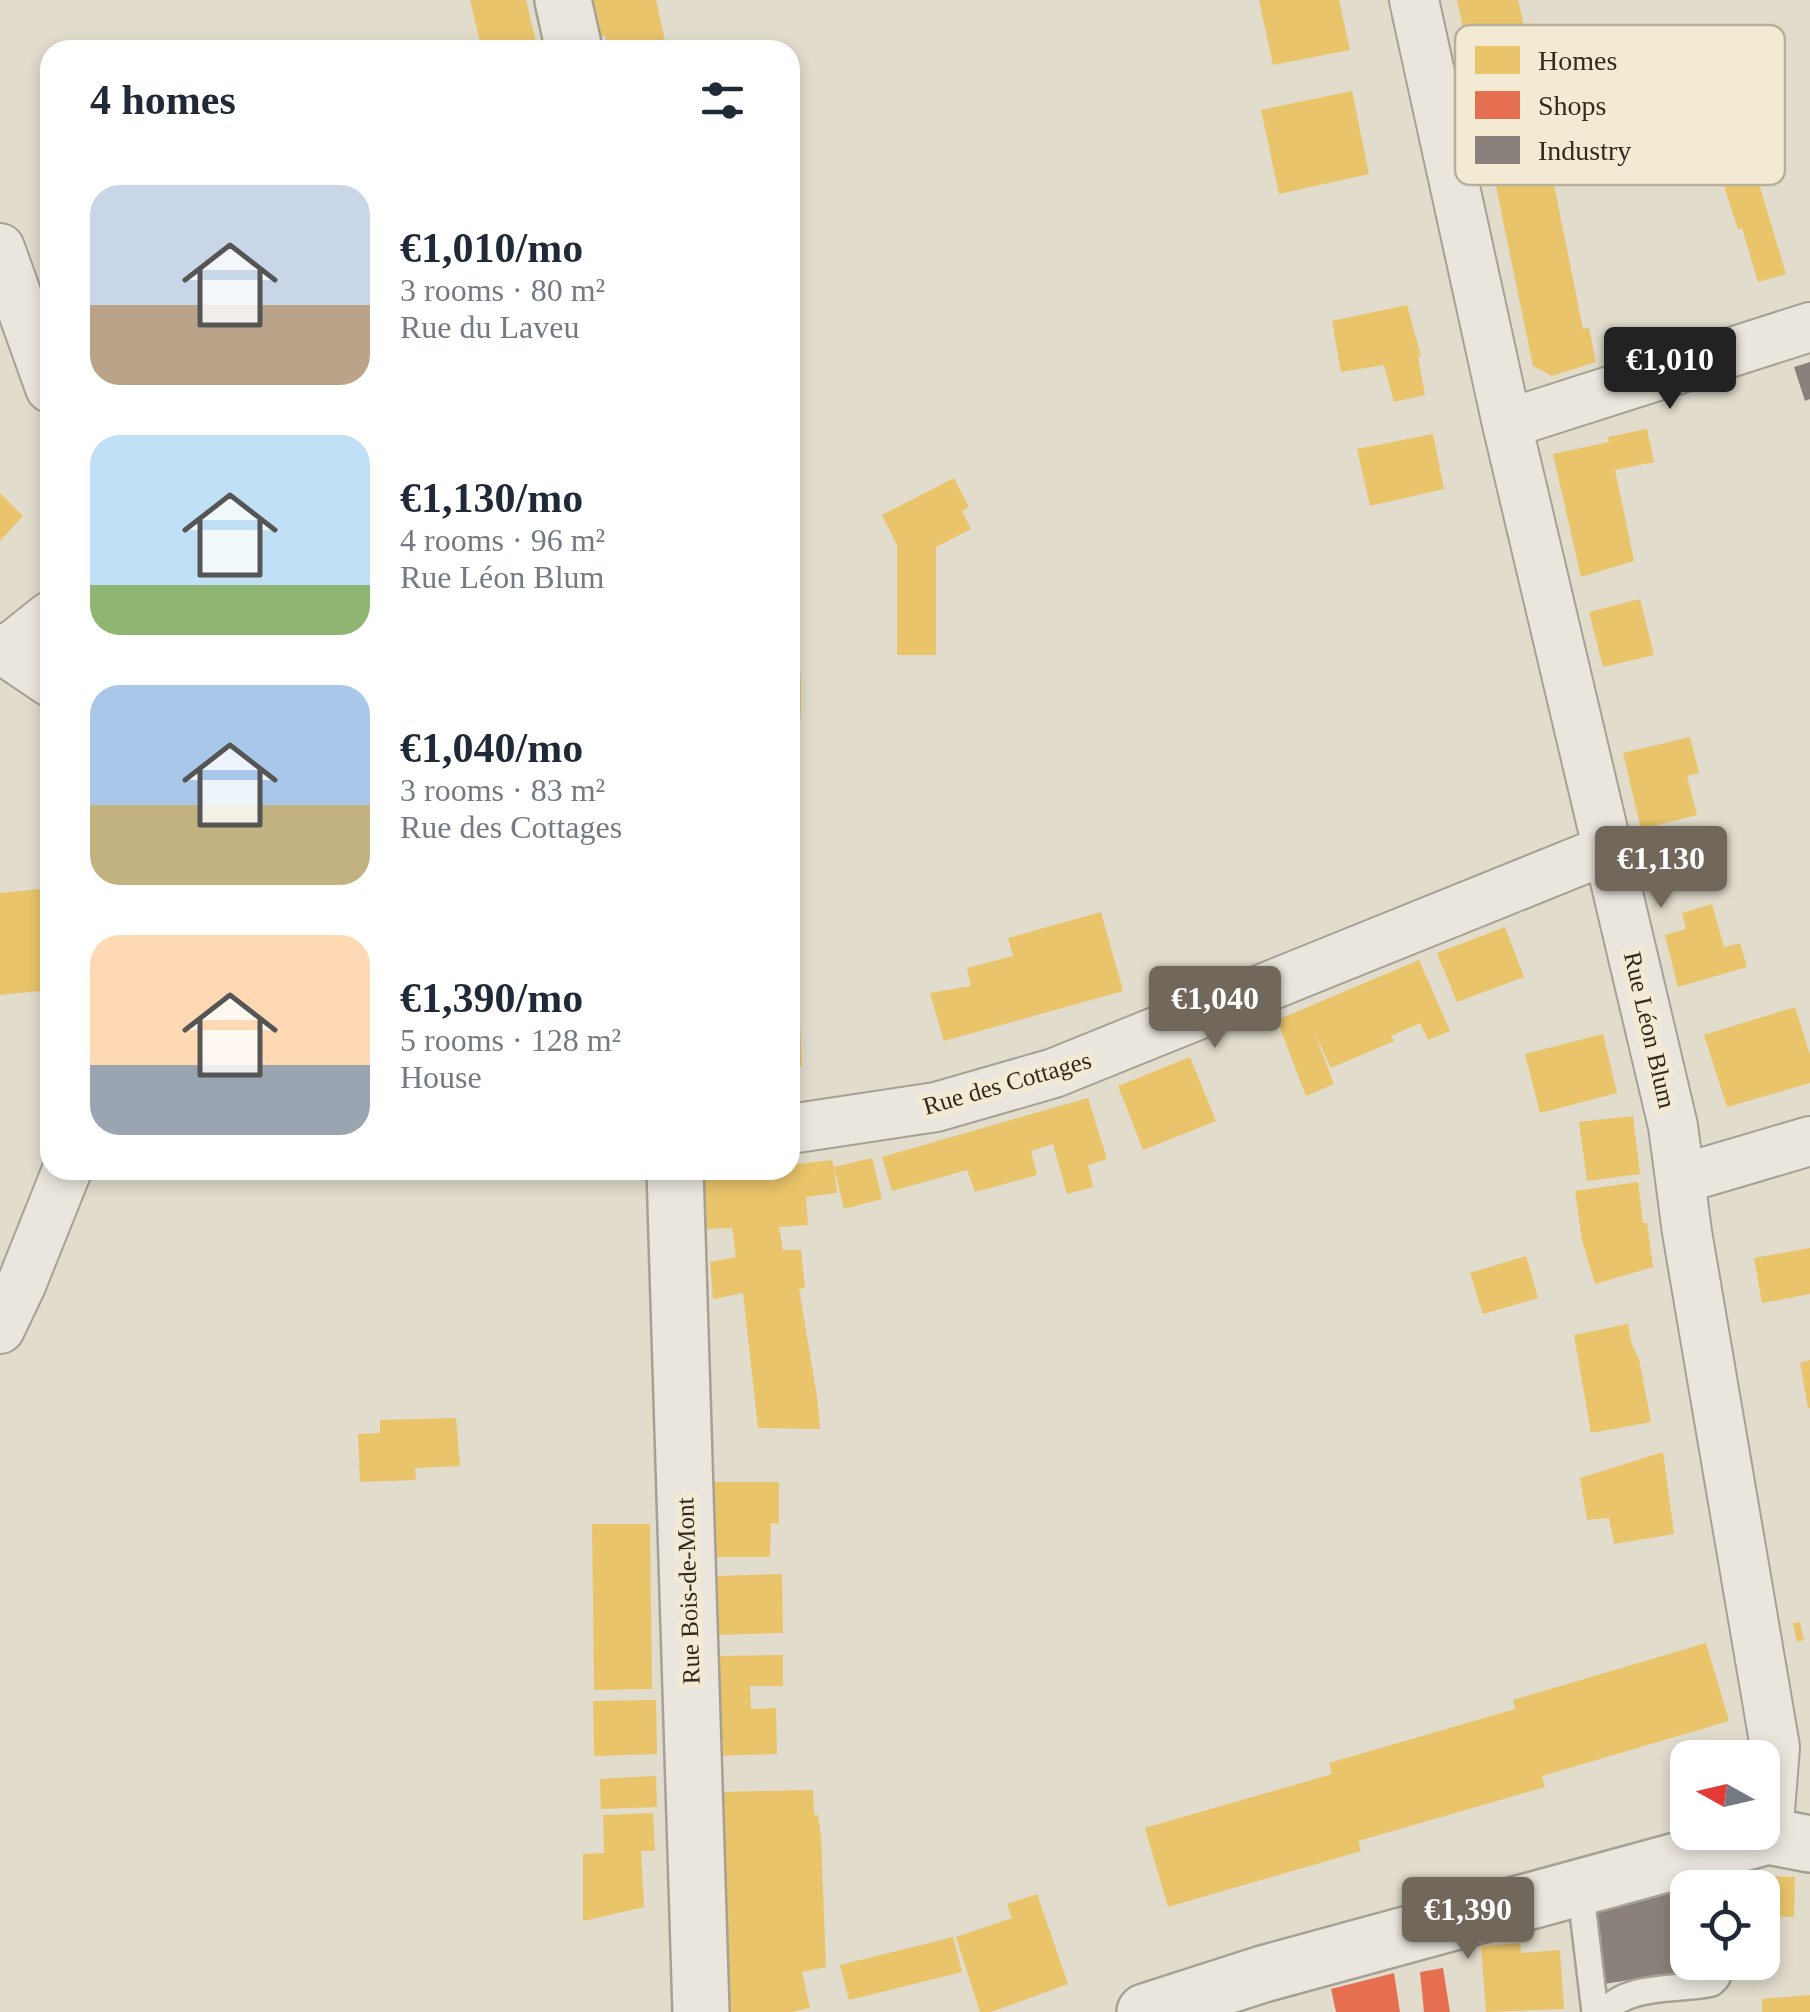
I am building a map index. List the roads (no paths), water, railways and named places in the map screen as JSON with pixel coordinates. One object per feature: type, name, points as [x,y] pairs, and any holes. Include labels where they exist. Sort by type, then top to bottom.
[{"type":"street","points":[[563,0],[572,40]]},
{"type":"street","name":"Rue Léon Blum","points":[[1414,0],[1506,424],[1673,1126],[1789,1840]]},
{"type":"street","points":[[0,248],[40,360]]},
{"type":"street","points":[[1506,424],[1810,326]]},
{"type":"street","points":[[40,623],[3,650],[40,675]]},
{"type":"street","name":"Rue des Cottages","points":[[800,1128],[936,1107],[1054,1073],[1606,850]]},
{"type":"street","points":[[1681,1179],[1810,1141]]},
{"type":"street","points":[[0,1328],[63,1180]]},
{"type":"street","name":"Rue Bois-de-Mont","points":[[675,1180],[701,2012]]},
{"type":"street","points":[[1145,2012],[1263,1974],[1580,1887],[1789,1840]]},
{"type":"lane","points":[[1580,1887],[1595,2012]]},
{"type":"lane","points":[[1604,2012],[1614,2001],[1630,1994],[1712,1984],[1715,1980]]}]
